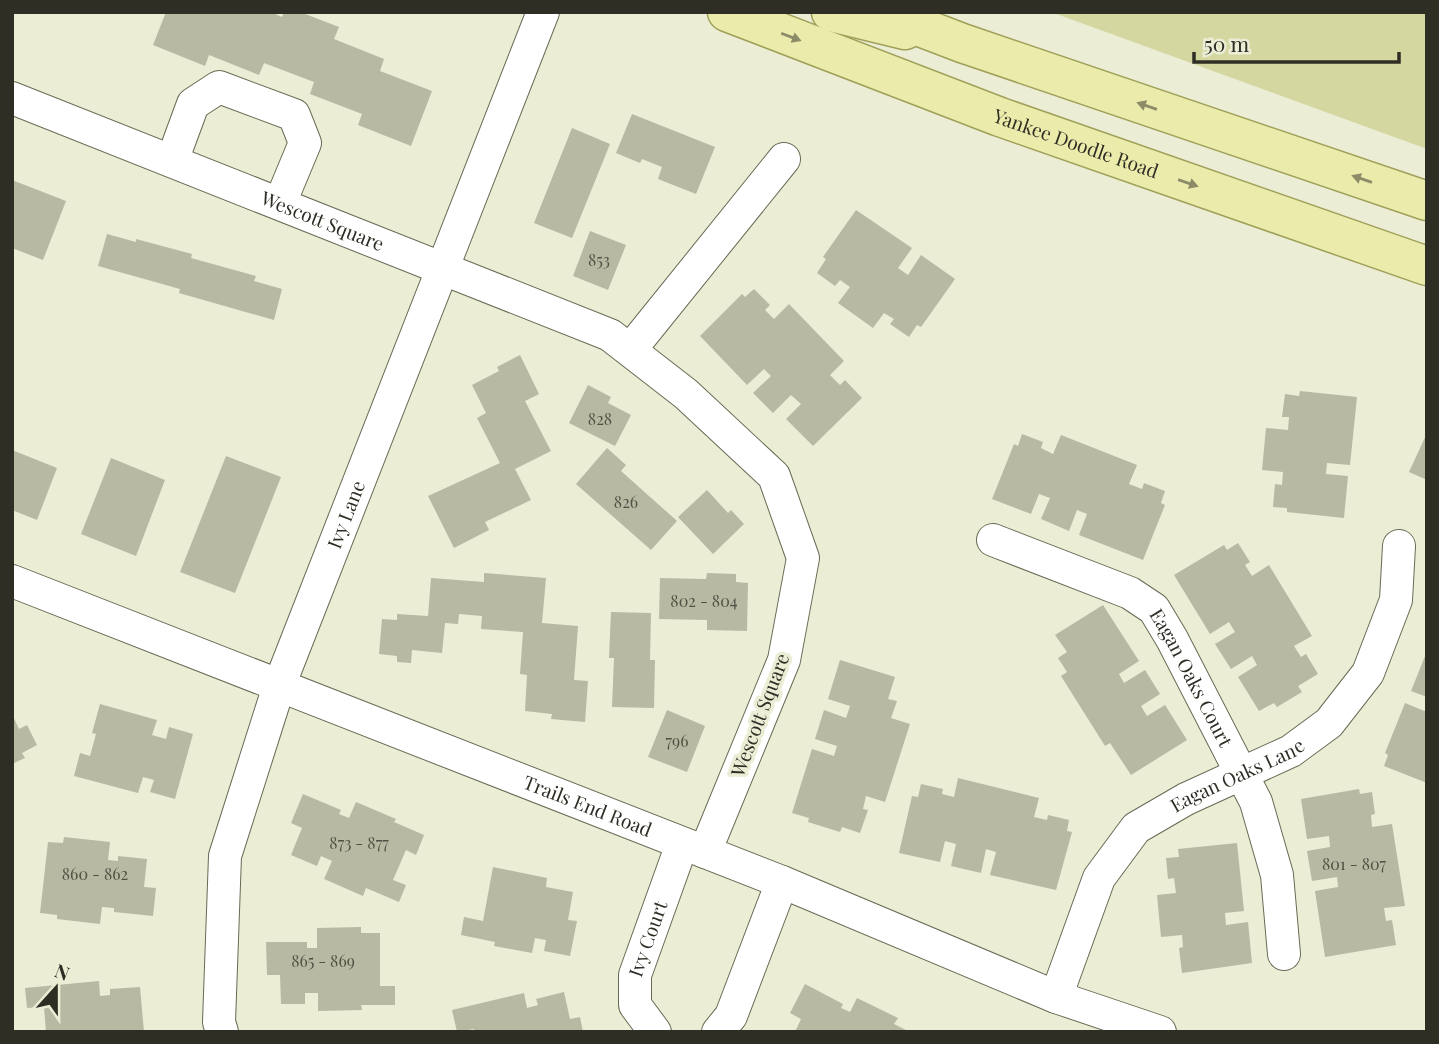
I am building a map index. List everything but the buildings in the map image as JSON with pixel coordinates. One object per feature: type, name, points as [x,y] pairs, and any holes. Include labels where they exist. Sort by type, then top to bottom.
[{"type":"main road","name":"Yankee Doodle Road","points":[[727,12],[1000,117],[1427,266]]},
{"type":"main road","points":[[831,12],[962,43]]},
{"type":"main road","points":[[881,12],[962,43],[1427,201]]},
{"type":"street","name":"Ivy Lane","points":[[222,1032],[219,1022],[225,856],[279,686],[543,12]]},
{"type":"street","points":[[172,160],[193,104],[219,87],[294,115],[305,143],[280,203]]},
{"type":"street","name":"Wescott Square","points":[[12,97],[610,335],[687,394],[774,476],[803,558],[784,660],[694,848]]},
{"type":"street","points":[[630,350],[784,159]]},
{"type":"street","name":"Eagan Oaks Court","points":[[993,540],[1130,593],[1154,610],[1172,639],[1256,802],[1277,875],[1284,954]]},
{"type":"street","name":"Eagan Oaks Lane","points":[[1056,997],[1099,878],[1136,828],[1186,799],[1291,751],[1329,723],[1368,673],[1395,600],[1399,546]]},
{"type":"street","name":"Trails End Road","points":[[12,581],[782,882],[1056,997],[1160,1032]]},
{"type":"street","name":"Ivy Court","points":[[655,1032],[635,1005],[635,975],[694,848]]},
{"type":"street","points":[[718,1032],[731,1016],[782,882]]},
{"type":"green space","points":[[1051,12],[1427,12],[1427,149]]}]
